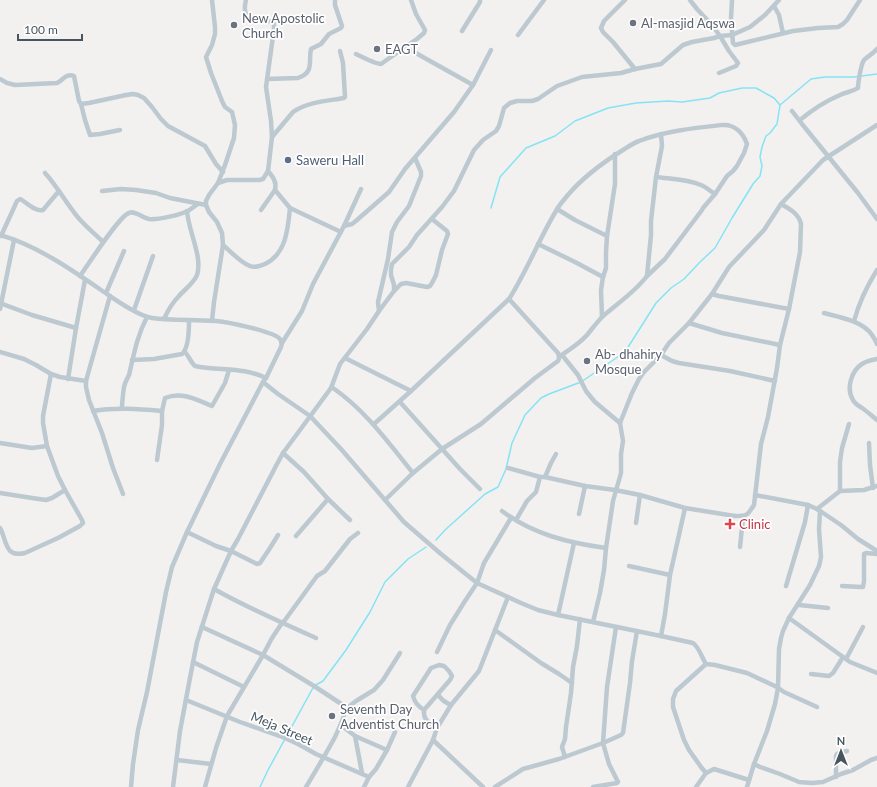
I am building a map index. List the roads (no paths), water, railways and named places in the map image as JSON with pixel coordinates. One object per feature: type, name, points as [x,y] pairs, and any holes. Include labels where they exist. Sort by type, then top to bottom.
[{"type":"street","points":[[212,0],[215,34],[212,46],[206,57],[222,101],[225,107],[232,112],[235,125],[234,138],[223,172],[218,183],[209,195],[206,205],[222,233],[223,245],[212,321]]},
{"type":"street","points":[[218,183],[227,180],[260,180],[263,179],[268,171],[272,137],[266,87],[274,24],[269,21],[249,16],[246,13],[246,0]]},
{"type":"street","points":[[267,79],[298,78],[308,70],[310,66],[310,49],[321,44],[329,34],[342,26],[335,5],[335,0]]},
{"type":"street","points":[[356,54],[381,64],[424,33],[425,31],[416,14],[411,0]]},
{"type":"street","points":[[462,31],[480,0]]},
{"type":"street","points":[[518,35],[544,0]]},
{"type":"street","points":[[625,0],[604,21],[601,28],[635,69]]},
{"type":"street","points":[[690,0],[712,25],[729,52],[738,63],[736,66],[719,73]]},
{"type":"street","points":[[732,0],[732,35],[733,43],[735,45],[783,33],[840,26],[847,20],[860,0]]},
{"type":"street","points":[[394,291],[391,275],[392,264],[409,247],[423,227],[432,219],[454,191],[476,147],[496,131],[504,108],[510,103],[538,99],[557,86],[582,77],[621,73],[661,64],[683,45],[720,36],[732,35],[754,24],[779,0]]},
{"type":"street","points":[[774,6],[779,15],[783,33]]},
{"type":"street","points":[[405,47],[473,86]]},
{"type":"street","points":[[800,120],[820,106],[840,95],[854,91],[858,88],[862,63],[877,49]]},
{"type":"street","points":[[272,137],[297,109],[319,102],[345,97],[343,63],[340,50]]},
{"type":"street","points":[[344,226],[352,224],[389,192],[405,169],[454,112],[473,86],[491,50]]},
{"type":"street","points":[[0,78],[7,83],[15,85],[57,83],[68,75],[74,76],[79,101],[90,135],[120,130]]},
{"type":"street","points":[[81,104],[126,95],[138,95],[144,98],[168,126],[205,146],[216,164],[223,172]]},
{"type":"street","points":[[792,111],[877,219]]},
{"type":"street","points":[[374,424],[400,402],[509,299],[557,209],[576,186],[592,171],[616,154],[637,142],[661,134],[726,124],[739,130],[747,144],[737,166],[727,176],[665,259],[602,318],[585,337],[561,355],[558,361],[535,378],[481,424],[442,449],[385,500]]},
{"type":"street","points":[[593,622],[604,570],[615,490],[621,473],[623,441],[620,423],[639,379],[661,355],[669,343],[689,323],[712,294],[729,267],[764,230],[781,204],[823,160],[877,125]]},
{"type":"street","points":[[647,276],[652,235],[656,177],[662,146],[661,134]]},
{"type":"street","points":[[602,318],[602,277],[606,268],[607,236],[615,184],[616,154]]},
{"type":"street","points":[[379,310],[378,302],[388,259],[392,232],[397,222],[409,206],[421,176],[421,172],[415,158]]},
{"type":"street","points":[[262,210],[276,186],[274,178],[268,171]]},
{"type":"street","points":[[45,173],[74,212],[103,242]]},
{"type":"street","points":[[656,177],[701,185],[714,194]]},
{"type":"street","points":[[102,191],[120,189],[136,190],[156,193],[170,198],[206,205]]},
{"type":"street","points":[[131,787],[138,730],[148,692],[174,562],[220,464],[265,380],[282,343],[302,311],[313,284],[341,232],[361,189]]},
{"type":"street","points":[[274,190],[290,208],[341,232]]},
{"type":"street","points":[[59,191],[43,210],[40,211],[20,199],[17,201],[1,235],[40,252],[67,267],[108,295],[147,318],[229,323],[276,336],[282,343]]},
{"type":"street","points":[[80,276],[103,242],[121,218],[127,213],[132,212],[150,219],[166,217],[187,211],[198,204]]},
{"type":"street","points":[[508,468],[585,486],[640,495],[685,508],[735,516],[748,514],[754,506],[761,444],[768,418],[780,344],[789,309],[800,252],[800,220],[790,209],[781,204]]},
{"type":"street","points":[[223,245],[248,266],[254,267],[270,262],[277,255],[283,244],[287,230],[290,208]]},
{"type":"street","points":[[557,209],[607,236]]},
{"type":"street","points":[[164,319],[168,308],[197,275],[198,261],[187,211]]},
{"type":"street","points":[[173,787],[180,731],[197,642],[214,589],[231,551],[276,464],[330,388],[340,364],[367,329],[379,310],[401,284],[406,283],[430,286],[432,283],[436,275],[442,250],[448,234],[447,231],[432,219]]},
{"type":"street","points":[[0,309],[14,240]]},
{"type":"street","points":[[538,244],[602,277]]},
{"type":"street","points":[[123,494],[86,391],[86,381],[108,295],[124,251]]},
{"type":"street","points":[[134,310],[153,256]]},
{"type":"street","points":[[854,321],[861,301],[877,270]]},
{"type":"street","points":[[68,379],[85,280]]},
{"type":"street","points":[[712,294],[789,309]]},
{"type":"street","points":[[509,299],[578,375],[595,402],[620,423]]},
{"type":"street","points":[[1,304],[76,328]]},
{"type":"street","points":[[824,313],[854,321],[869,331],[877,344]]},
{"type":"street","points":[[122,409],[122,398],[125,385],[141,329],[147,318]]},
{"type":"street","points":[[190,321],[185,352],[193,365],[245,371],[257,374],[265,380],[278,394],[310,416],[342,449],[404,522],[477,583],[538,610],[694,642],[706,664]]},
{"type":"street","points":[[689,323],[722,333],[780,344]]},
{"type":"street","points":[[0,352],[30,362],[51,374],[68,379],[86,381]]},
{"type":"street","points":[[132,360],[162,358],[185,352]]},
{"type":"street","points":[[661,355],[679,363],[730,371],[775,381]]},
{"type":"street","points":[[345,358],[411,391]]},
{"type":"street","points":[[877,359],[870,360],[856,369],[852,376],[849,390],[853,402],[877,420]]},
{"type":"street","points":[[157,460],[162,425],[162,411],[165,398],[173,396],[188,396],[212,406],[225,383],[229,370]]},
{"type":"street","points":[[0,528],[9,550],[15,554],[20,554],[52,541],[83,523],[56,471],[47,446],[43,416],[51,374]]},
{"type":"street","points":[[330,388],[333,388],[344,395],[374,424],[414,473]]},
{"type":"street","points":[[400,402],[480,489]]},
{"type":"street","points":[[93,411],[106,409],[162,411]]},
{"type":"street","points":[[840,491],[840,462],[842,448],[849,424]]},
{"type":"street","points":[[818,510],[840,491],[856,491],[875,487],[870,465],[869,442]]},
{"type":"street","points":[[0,443],[32,448],[47,446]]},
{"type":"street","points":[[283,453],[304,472],[328,499],[350,520]]},
{"type":"street","points":[[516,520],[527,502],[536,492],[542,477],[556,454]]},
{"type":"street","points":[[579,514],[585,486]]},
{"type":"street","points":[[0,493],[46,500],[65,490]]},
{"type":"street","points":[[636,523],[640,495]]},
{"type":"street","points":[[755,495],[808,505],[818,510],[841,525],[858,539],[877,550]]},
{"type":"street","points":[[296,536],[328,499]]},
{"type":"street","points":[[786,586],[805,522],[808,505]]},
{"type":"street","points":[[661,636],[670,575],[685,508]]},
{"type":"street","points":[[747,787],[773,714],[778,688],[781,638],[789,618],[798,605],[819,566],[821,557],[818,510]]},
{"type":"street","points":[[502,511],[511,518],[540,533],[574,543],[606,548]]},
{"type":"street","points":[[740,547],[742,516]]},
{"type":"street","points":[[437,652],[450,625],[477,583],[484,563],[511,518]]},
{"type":"street","points":[[187,532],[259,564],[278,535]]},
{"type":"street","points":[[204,787],[227,716],[272,638],[317,576],[325,571],[350,539],[358,533]]},
{"type":"street","points":[[558,615],[574,543]]},
{"type":"street","points":[[842,586],[863,587],[864,554],[877,554]]},
{"type":"street","points":[[629,566],[670,575]]},
{"type":"street","points":[[214,589],[227,597],[316,638]]},
{"type":"street","points":[[408,787],[433,740],[437,728],[451,705],[479,671],[508,597]]},
{"type":"street","points":[[798,605],[828,608]]},
{"type":"street","points":[[789,618],[850,662],[877,673]]},
{"type":"street","points":[[566,757],[562,750],[562,746],[565,739],[572,693],[573,667],[580,619]]},
{"type":"street","points":[[202,627],[263,656],[344,705],[346,709]]},
{"type":"street","points":[[593,787],[618,782],[609,764],[602,743],[607,687],[616,627]]},
{"type":"street","points":[[812,674],[828,676],[833,673],[864,627]]},
{"type":"street","points":[[495,630],[572,683]]},
{"type":"street","points":[[495,787],[523,769],[566,757],[623,733],[637,631]]},
{"type":"street","points":[[306,787],[341,725],[346,709],[374,690],[383,680],[400,653]]},
{"type":"street","points":[[193,662],[244,687]]},
{"type":"street","points":[[706,773],[689,750],[684,740],[673,707],[673,699],[676,691],[706,664],[747,673],[817,707]]},
{"type":"street","points":[[424,710],[414,701],[413,696],[431,668],[439,665],[444,666],[452,676],[424,710],[425,720],[437,728]]},
{"type":"street","points":[[438,694],[440,699],[451,705]]},
{"type":"street","name":"Meja Street","points":[[186,700],[240,722],[286,738],[369,777]]},
{"type":"street","points":[[341,725],[355,736],[387,750]]},
{"type":"street","points":[[364,787],[387,750],[395,732]]},
{"type":"street","points":[[355,736],[362,773]]},
{"type":"street","points":[[433,740],[483,787]]},
{"type":"street","points":[[836,777],[836,756],[837,754],[846,751]]},
{"type":"street","points":[[754,764],[799,782],[812,783],[823,782],[853,770],[877,758]]},
{"type":"street","points":[[177,760],[211,764]]},
{"type":"street","points":[[696,787],[706,773],[714,769],[749,780]]},
{"type":"waterway","points":[[436,540],[485,494],[498,487],[506,469],[512,443],[525,415],[541,398],[581,382],[625,352],[656,303],[671,288],[684,279],[715,248],[753,184],[760,176],[762,166],[760,157],[762,147],[766,136],[777,124],[780,105],[811,79],[825,77],[854,77],[877,74]]},
{"type":"waterway","points":[[491,208],[500,177],[526,148],[555,136],[575,121],[608,108],[636,103],[668,101],[682,102],[710,98],[719,93],[742,88],[756,88],[774,98],[780,105]]},
{"type":"waterway","points":[[260,787],[314,686],[323,681],[346,650],[370,612],[385,582],[408,559],[426,547]]},
{"type":"place","name":"Al-masjid Aqswa","points":[[633,23]]},
{"type":"place","name":"New Apostolic Church","points":[[234,25]]},
{"type":"place","name":"EAGT","points":[[377,49]]},
{"type":"place","name":"Saweru Hall","points":[[288,160]]},
{"type":"place","name":"Ab- dhahiry Mosque","points":[[587,361]]},
{"type":"place","name":"Clinic","points":[[730,524]]},
{"type":"place","name":"Seventh Day Adventist Church","points":[[332,716]]}]
